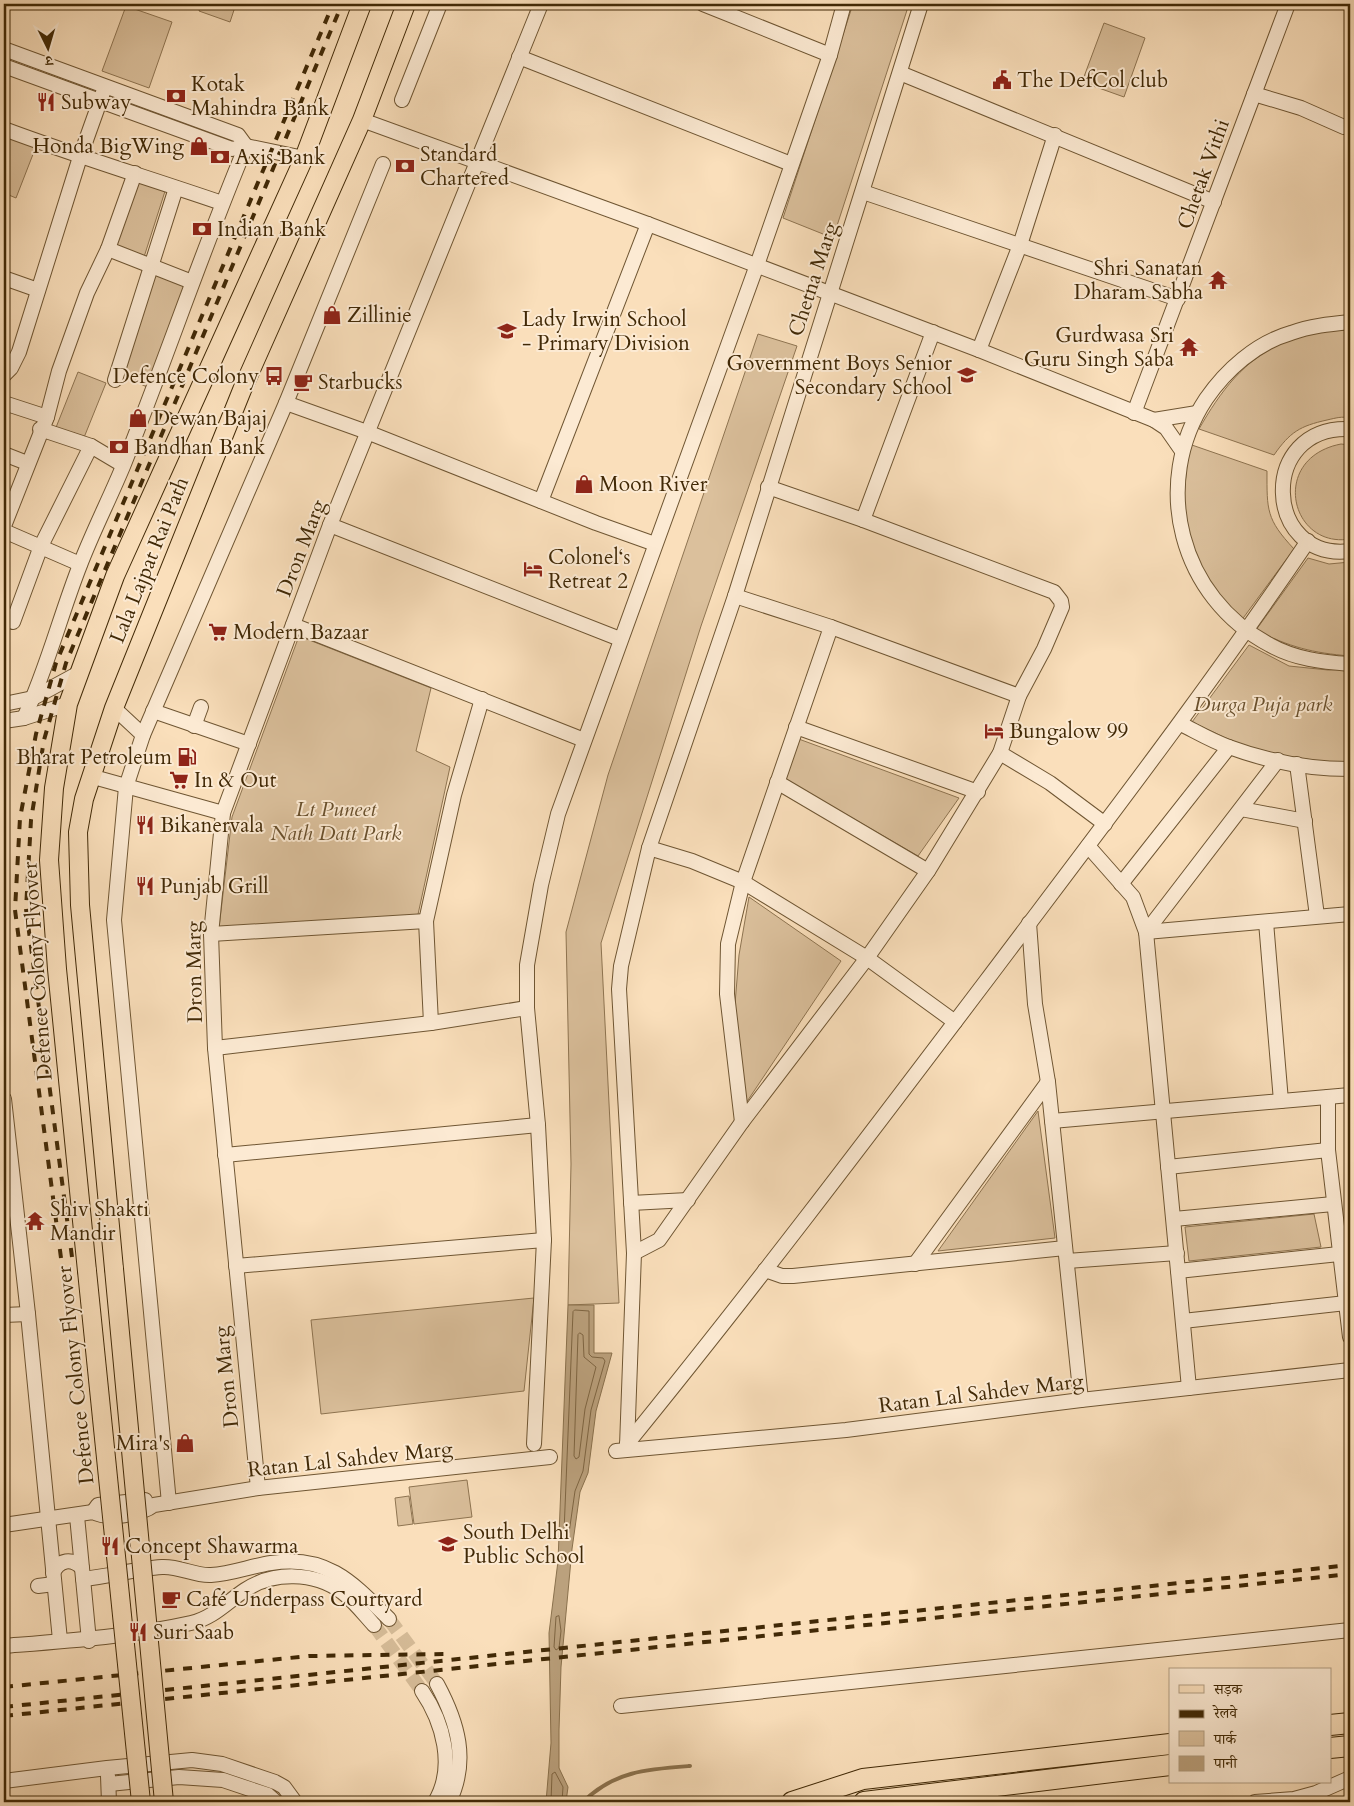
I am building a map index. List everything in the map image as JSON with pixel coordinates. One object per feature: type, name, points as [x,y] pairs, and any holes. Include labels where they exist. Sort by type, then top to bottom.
[{"type":"highway","points":[[1332,1725],[1350,1723]]},
{"type":"highway","points":[[792,1802],[863,1779],[1169,1744]]},
{"type":"highway","points":[[1332,1748],[1350,1746]]},
{"type":"highway","points":[[864,1802],[1169,1765]]},
{"type":"main road","name":"Lala Lajpat Rai Path","points":[[68,704],[115,576],[304,158],[362,4]]},
{"type":"main road","name":"Lala Lajpat Rai Path","points":[[90,776],[114,708],[242,390],[362,120],[406,4]]},
{"type":"main road","name":"Defence Colony Flyover","points":[[68,704],[54,788],[49,860],[69,1092],[140,1802]]},
{"type":"main road","points":[[90,776],[78,832],[80,905],[164,1802]]},
{"type":"street","points":[[402,100],[440,4]]},
{"type":"street","name":"Dron Marg","points":[[258,1488],[215,1048],[211,934],[223,813],[330,525],[476,160],[541,4]]},
{"type":"street","points":[[703,4],[830,55]]},
{"type":"street","points":[[534,1444],[544,1240],[538,1125],[527,1008],[527,965],[541,885],[558,814],[620,639],[634,587],[655,544],[757,266],[830,55],[844,4]]},
{"type":"street","name":"Chetna Marg","points":[[623,1447],[634,1253],[619,989],[621,966],[649,848],[734,596],[921,4]]},
{"type":"street","name":"Chetak Vithi","points":[[1134,413],[1288,4]]},
{"type":"street","points":[[4,49],[238,135],[246,146]]},
{"type":"street","points":[[519,57],[791,164]]},
{"type":"street","points":[[4,66],[232,149],[246,146],[304,158]]},
{"type":"street","points":[[900,73],[1055,135],[1214,202]]},
{"type":"street","points":[[4,375],[11,368],[19,352],[80,158],[105,86]]},
{"type":"street","points":[[1254,94],[1350,127]]},
{"type":"street","points":[[362,120],[648,224],[933,332],[1154,420],[1166,428],[1182,451]]},
{"type":"street","points":[[4,129],[80,158],[135,173],[222,203]]},
{"type":"street","points":[[979,350],[1020,245],[1055,135]]},
{"type":"street","points":[[24,718],[33,698],[80,564],[123,465],[222,203],[246,146]]},
{"type":"street","points":[[169,1503],[114,920],[126,787],[142,735],[286,403],[384,164]]},
{"type":"street","points":[[4,526],[43,423],[59,370],[84,302],[108,248],[135,173]]},
{"type":"street","points":[[115,380],[176,188]]},
{"type":"street","points":[[863,192],[1178,299]]},
{"type":"street","points":[[541,501],[648,224]]},
{"type":"street","points":[[108,248],[192,282]]},
{"type":"street","points":[[4,278],[38,290]]},
{"type":"street","points":[[1350,322],[1319,325],[1289,333],[1261,346],[1236,365],[1219,382],[1197,413],[1182,451],[1177,479],[1177,499],[1182,537],[1192,564],[1206,590],[1225,612],[1247,631],[1271,646],[1297,656],[1324,663],[1350,664]]},
{"type":"street","points":[[863,520],[933,332]]},
{"type":"street","points":[[4,403],[91,446],[123,465]]},
{"type":"street","points":[[286,403],[367,432],[655,544]]},
{"type":"street","points":[[1154,420],[1197,413]]},
{"type":"street","points":[[1350,429],[1338,429],[1317,434],[1300,447],[1287,464],[1282,485],[1284,507],[1293,526],[1308,542],[1332,551],[1350,551]]},
{"type":"street","points":[[13,622],[41,546],[91,446]]},
{"type":"street","points":[[4,454],[28,463]]},
{"type":"street","points":[[634,1253],[659,1240],[742,1122],[866,958],[928,872],[1000,753],[1020,696],[1044,649],[1062,607],[1061,601],[1054,592],[863,520],[768,487]]},
{"type":"street","points":[[330,525],[620,639]]},
{"type":"street","points":[[4,531],[80,564]]},
{"type":"street","points":[[623,1447],[765,1270],[1181,724],[1308,542]]},
{"type":"street","points":[[734,596],[831,626],[1020,696]]},
{"type":"street","points":[[293,625],[584,740]]},
{"type":"street","points":[[742,1122],[727,994],[728,944],[742,882],[831,626]]},
{"type":"street","points":[[4,704],[33,698],[79,674]]},
{"type":"street","points":[[431,1023],[426,921],[454,795],[482,700]]},
{"type":"street","points":[[4,721],[24,718],[68,704]]},
{"type":"street","points":[[194,726],[201,707]]},
{"type":"street","points":[[114,708],[142,735]]},
{"type":"street","points":[[153,711],[249,744]]},
{"type":"street","points":[[1181,724],[1229,747],[1297,764],[1350,769]]},
{"type":"street","points":[[796,727],[978,792]]},
{"type":"street","points":[[1121,884],[1229,747]]},
{"type":"street","points":[[1000,753],[1050,783],[1105,824]]},
{"type":"street","points":[[1146,932],[1278,760]]},
{"type":"street","points":[[1297,764],[1317,916]]},
{"type":"street","points":[[90,776],[223,813]]},
{"type":"street","points":[[777,782],[928,872]]},
{"type":"street","points":[[1241,809],[1305,821]]},
{"type":"street","points":[[1088,846],[1133,898],[1146,932],[1189,1388]]},
{"type":"street","points":[[649,848],[692,861],[742,882],[866,958],[955,1022]]},
{"type":"street","points":[[1146,932],[1350,914]]},
{"type":"street","points":[[211,934],[426,921]]},
{"type":"street","points":[[1266,922],[1281,1100]]},
{"type":"street","points":[[1030,923],[1035,1004],[1048,1082],[1081,1400]]},
{"type":"street","points":[[215,1048],[431,1023],[527,1008]]},
{"type":"street","points":[[915,1264],[1048,1082]]},
{"type":"street","points":[[1052,1121],[1350,1095]]},
{"type":"street","points":[[1328,1097],[1328,1150],[1350,1337]]},
{"type":"street","points":[[4,1099],[28,1314],[54,1579],[56,1641]]},
{"type":"street","points":[[226,1155],[538,1125]]},
{"type":"street","points":[[1168,1167],[1328,1150]]},
{"type":"street","points":[[631,1203],[688,1200]]},
{"type":"street","points":[[1174,1219],[1333,1204]]},
{"type":"street","points":[[236,1266],[544,1240]]},
{"type":"street","points":[[765,1270],[782,1276],[792,1276],[915,1264],[1066,1255],[1177,1254]]},
{"type":"street","points":[[1178,1271],[1339,1254]]},
{"type":"street","points":[[1183,1321],[1346,1303]]},
{"type":"street","points":[[4,1316],[28,1314]]},
{"type":"street","name":"Ratan Lal Sahdev Marg","points":[[623,1447],[846,1430],[1081,1400],[1350,1370]]},
{"type":"street","points":[[1137,1394],[1139,1380]]},
{"type":"street","name":"Ratan Lal Sahdev Marg","points":[[4,1525],[77,1516],[93,1512],[101,1516],[146,1511],[154,1505],[258,1488],[550,1457]]},
{"type":"street","points":[[77,1516],[88,1641]]},
{"type":"street","points":[[54,1579],[57,1565],[62,1562],[73,1562],[83,1574]]},
{"type":"street","points":[[83,1574],[163,1567],[180,1568],[193,1573],[212,1575],[273,1563],[299,1562],[318,1565],[354,1584],[388,1619]]},
{"type":"street","points":[[4,1646],[56,1641],[88,1641],[199,1621],[217,1612],[253,1585],[265,1580],[293,1576],[321,1582],[341,1592],[374,1625]]},
{"type":"street","points":[[38,1586],[54,1579]]},
{"type":"street","points":[[621,1706],[1350,1630]]},
{"type":"street","points":[[437,1684],[452,1712],[460,1747],[459,1776],[449,1802]]},
{"type":"street","points":[[422,1691],[434,1709],[444,1745],[445,1773],[435,1802]]},
{"type":"street","points":[[4,1781],[192,1760],[222,1764],[280,1784],[295,1802]]},
{"type":"street","points":[[107,1768],[109,1802]]},
{"type":"street","points":[[109,1784],[179,1777],[223,1780],[268,1795],[276,1802]]},
{"type":"street","points":[[1255,1802],[1294,1799],[1316,1793],[1350,1778]]},
{"type":"green space","points":[[201,4],[236,4],[230,22],[199,11]]},
{"type":"green space","points":[[853,4],[909,4],[833,238],[783,218]]},
{"type":"green space","points":[[126,6],[172,22],[149,88],[102,71]]},
{"type":"green space","points":[[1104,23],[1145,38],[1124,97],[1082,82]]},
{"type":"green space","points":[[7,132],[37,144],[16,198],[4,193],[4,141]]},
{"type":"green space","points":[[136,176],[167,185],[144,257],[111,247]]},
{"type":"green space","points":[[149,268],[186,282],[147,387],[128,378],[119,370]]},
{"type":"green space","points":[[1327,330],[1350,330],[1350,418],[1336,418],[1318,422],[1296,431],[1274,455],[1199,429],[1216,402],[1245,367],[1270,349],[1285,342]]},
{"type":"green space","points":[[758,334],[797,346],[701,626],[601,943],[619,1303],[568,1305],[571,1164],[566,932],[608,775]]},
{"type":"green space","points":[[78,372],[106,383],[83,440],[55,430]]},
{"type":"green space","points":[[1189,444],[1267,471],[1267,495],[1270,513],[1278,530],[1294,549],[1241,621],[1211,590],[1192,554],[1182,514]]},
{"type":"green space","points":[[1341,444],[1350,445],[1350,539],[1329,538],[1313,530],[1302,517],[1296,500],[1296,483],[1304,466],[1318,453]]},
{"type":"green space","points":[[1308,558],[1329,564],[1350,562],[1350,656],[1302,648],[1279,641],[1256,630]]},
{"type":"green space","name":"Lt Puneet Nath Datt Park","points":[[299,636],[431,688],[416,751],[450,767],[417,919],[219,928],[232,817]]},
{"type":"green space","name":"Durga Puja park","points":[[1249,645],[1289,666],[1328,670],[1350,669],[1350,762],[1340,764],[1285,756],[1241,745],[1192,722]]},
{"type":"green space","points":[[796,738],[959,798],[918,856],[783,778]]},
{"type":"green space","points":[[749,897],[841,961],[746,1103],[735,1004],[739,955]]},
{"type":"green space","points":[[1038,1111],[1055,1238],[938,1251]]},
{"type":"green space","points":[[1314,1214],[1321,1247],[1189,1261],[1185,1227]]},
{"type":"green space","points":[[534,1298],[524,1391],[321,1414],[311,1320]]},
{"type":"green space","points":[[467,1480],[472,1517],[414,1524],[409,1487]]},
{"type":"green space","points":[[409,1496],[413,1524],[398,1526],[395,1498]]},
{"type":"water","points":[[568,1305],[594,1305],[594,1353],[612,1353],[596,1411],[588,1473],[580,1492],[572,1549],[561,1667],[559,1730],[559,1768],[568,1787],[566,1802],[546,1802],[551,1743],[549,1633],[558,1561]]},
{"type":"waterway","points":[[583,1802],[595,1792],[619,1778],[646,1771],[690,1766]]},
{"type":"tunnel","points":[[389,1619],[437,1684]]},
{"type":"tunnel","points":[[374,1625],[422,1691]]},
{"type":"railway","points":[[61,1258],[15,910],[20,818],[36,734],[56,663],[333,4]]},
{"type":"railway","points":[[72,1257],[26,909],[31,820],[44,740],[66,663],[342,4]]},
{"type":"railway","points":[[4,1707],[1350,1565]]},
{"type":"railway","points":[[4,1716],[1350,1574]]},
{"type":"railway","points":[[4,1687],[309,1656],[445,1654]]},
{"type":"place","name":"The DefCol club","points":[[1002,80]]},
{"type":"place","name":"Kotak Mahindra Bank","points":[[176,96]]},
{"type":"place","name":"Subway","points":[[46,102]]},
{"type":"place","name":"Honda BigWing","points":[[199,146]]},
{"type":"place","name":"Axis Bank","points":[[220,157]]},
{"type":"place","name":"Standard Chartered","points":[[405,166]]},
{"type":"place","name":"Indian Bank","points":[[202,229]]},
{"type":"place","name":"Shri Sanatan Dharam Sabha","points":[[1218,280]]},
{"type":"place","name":"Zillinie","points":[[332,315]]},
{"type":"place","name":"Lady Irwin School - Primary Division","points":[[507,331]]},
{"type":"place","name":"Gurdwasa Sri Guru Singh Saba","points":[[1189,347]]},
{"type":"place","name":"Government Boys Senior Secondary School","points":[[967,375]]},
{"type":"place","name":"Defence Colony","points":[[274,376]]},
{"type":"place","name":"Starbucks","points":[[303,382]]},
{"type":"place","name":"Dewan Bajaj","points":[[138,418]]},
{"type":"place","name":"Bandhan Bank","points":[[119,447]]},
{"type":"place","name":"Moon River","points":[[584,484]]},
{"type":"place","name":"Colonel‘s Retreat 2","points":[[533,569]]},
{"type":"place","name":"Modern Bazaar","points":[[218,632]]},
{"type":"place","name":"Bungalow 99","points":[[994,731]]},
{"type":"place","name":"Bharat Petroleum","points":[[187,757]]},
{"type":"place","name":"In & Out","points":[[179,780]]},
{"type":"place","name":"Bikanervala","points":[[145,825]]},
{"type":"place","name":"Punjab Grill","points":[[145,886]]},
{"type":"place","name":"Shiv Shakti Mandir","points":[[35,1221]]},
{"type":"place","name":"Mira's","points":[[185,1443]]},
{"type":"place","name":"South Delhi Public School","points":[[448,1544]]},
{"type":"place","name":"Concept Shawarma","points":[[110,1546]]},
{"type":"place","name":"Café Underpass Courtyard","points":[[171,1599]]},
{"type":"place","name":"Suri Saab","points":[[138,1632]]}]
